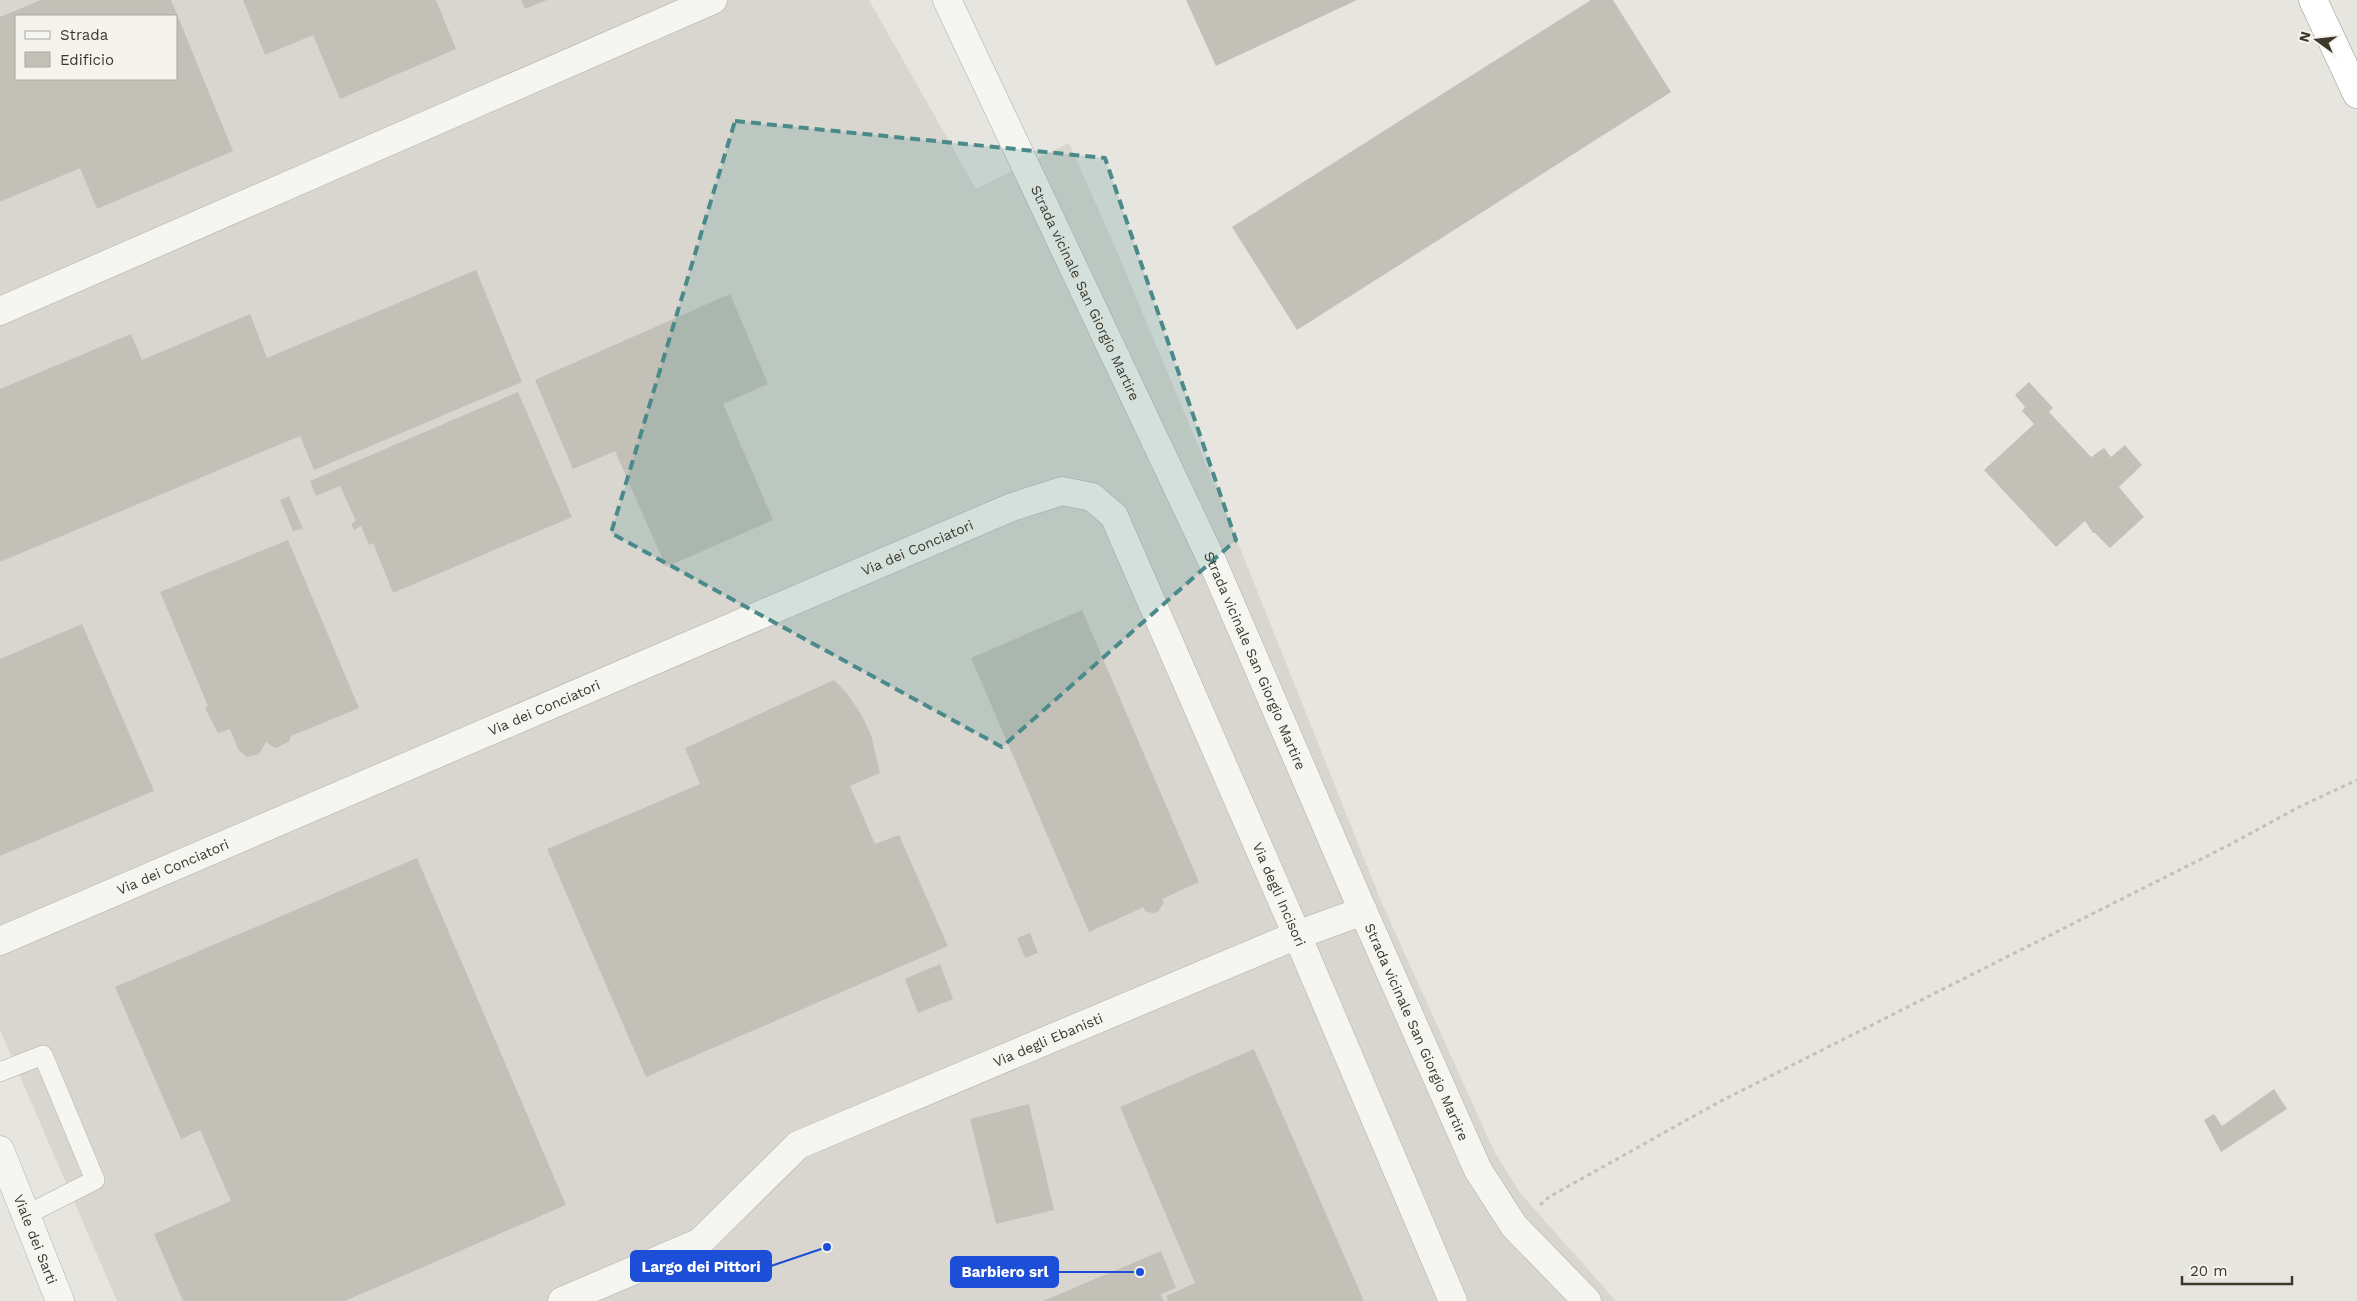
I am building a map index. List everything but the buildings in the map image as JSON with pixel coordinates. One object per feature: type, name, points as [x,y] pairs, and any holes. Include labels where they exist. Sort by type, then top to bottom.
[{"type":"highway","points":[[2313,0],[2357,94]]},
{"type":"street","points":[[0,311],[713,0]]},
{"type":"street","name":"Strada vicinale San Giorgio Martire","points":[[947,0],[1213,563],[1362,911],[1478,1170],[1514,1226],[1587,1301]]},
{"type":"street","name":"Via dei Conciatori","points":[[0,941],[1012,506],[1062,491],[1092,497]]},
{"type":"street","name":"Via degli Incisori","points":[[1092,497],[1114,516],[1297,935],[1453,1301]]},
{"type":"street","name":"Via degli Ebanisti","points":[[562,1301],[700,1242],[798,1145],[1297,935],[1362,911]]},
{"type":"street","name":"Viale dei Sarti","points":[[0,1150],[60,1301]]},
{"type":"lane","points":[[0,1072],[43,1055],[95,1180],[26,1214]]},
{"type":"path","points":[[1514,1226],[1549,1197],[1719,1102],[2229,845],[2299,806],[2357,780]]},
{"type":"highlighted area","points":[[735,121],[1105,158],[1236,540],[1002,747],[611,533]]},
{"type":"shaded area","points":[[0,0],[869,0],[976,189],[1069,143],[1115,247],[1218,493],[1381,901],[1493,1149],[1520,1193],[1616,1301],[117,1301],[0,1030]]},
{"type":"place","name":"Largo dei Pittori","points":[[827,1247]]},
{"type":"place","name":"Barbiero srl","points":[[1140,1272]]}]
